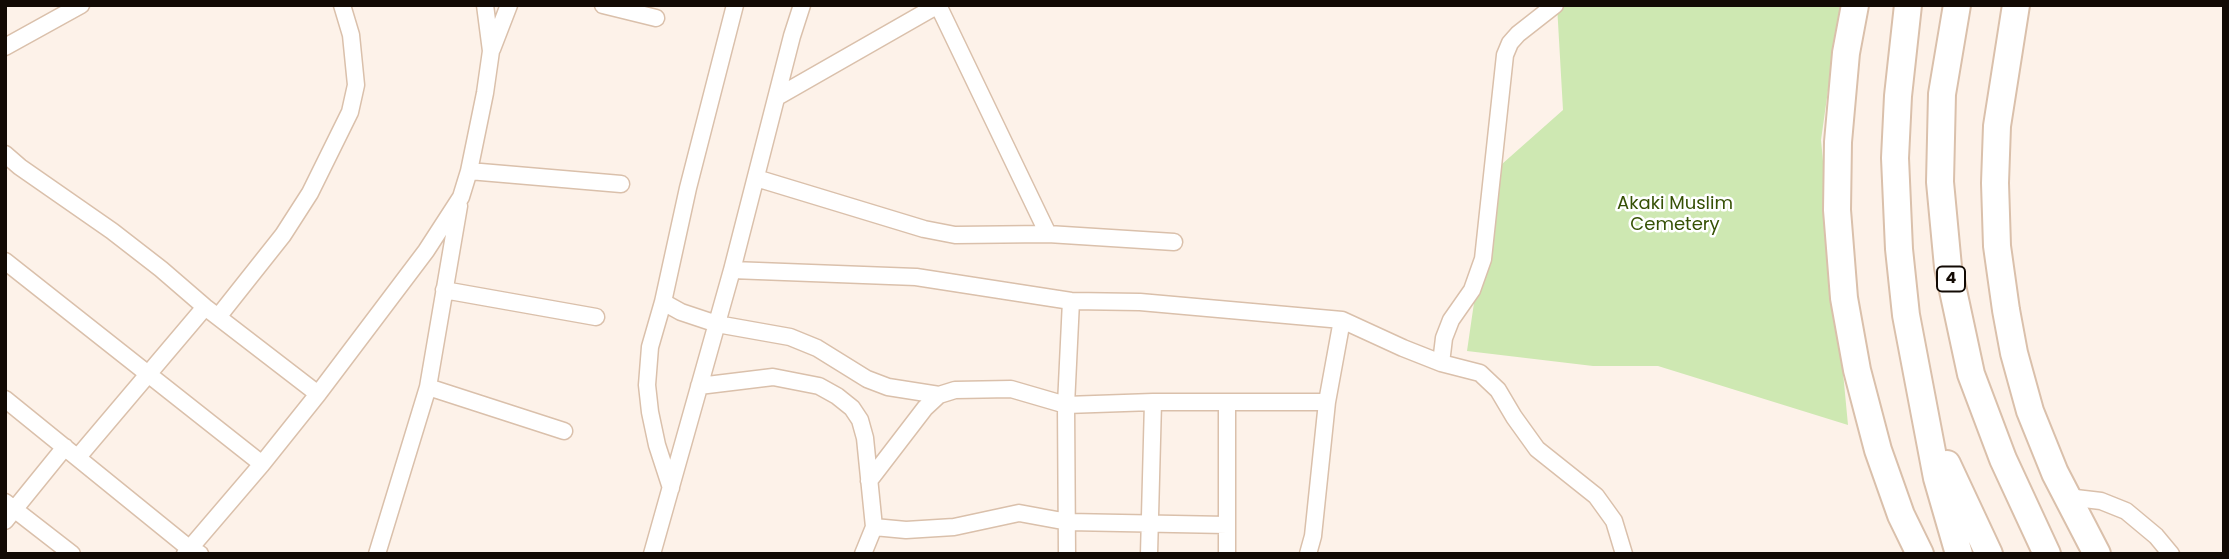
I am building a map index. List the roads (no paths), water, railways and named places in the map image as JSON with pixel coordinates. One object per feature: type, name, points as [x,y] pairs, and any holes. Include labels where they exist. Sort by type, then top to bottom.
[{"type":"highway","points":[[1855,5],[1846,53],[1838,142],[1837,210],[1844,298],[1857,370],[1878,450],[1901,515],[1920,554]]},
{"type":"highway","points":[[1908,5],[1898,96],[1895,158],[1899,249],[1906,315],[1937,478],[1959,554]]},
{"type":"highway","name":"4","points":[[1957,5],[1942,94],[1940,181],[1948,267],[1971,374],[2003,459],[2047,549]]},
{"type":"highway","points":[[2016,5],[1997,126],[1995,183],[1997,246],[2006,310],[2014,353],[2030,411],[2054,473],[2097,554]]},
{"type":"highway","points":[[1915,362],[1948,469],[1989,554]]},
{"type":"street","points":[[5,47],[81,5]]},
{"type":"street","points":[[218,317],[284,235],[310,193],[350,112],[356,85],[351,35],[342,5]]},
{"type":"street","points":[[485,5],[491,51]]},
{"type":"street","points":[[377,554],[428,387],[461,197],[469,171],[491,51],[509,5]]},
{"type":"street","points":[[603,5],[656,18]]},
{"type":"street","points":[[671,488],[657,445],[647,385],[650,348],[735,5]]},
{"type":"street","points":[[652,554],[732,270],[802,5]]},
{"type":"street","points":[[776,97],[938,5],[1048,234]]},
{"type":"street","points":[[1441,363],[1444,338],[1451,320],[1472,290],[1483,259],[1505,55],[1518,34],[1555,5]]},
{"type":"street","points":[[5,154],[161,269],[205,307],[318,394]]},
{"type":"street","points":[[469,171],[621,184]]},
{"type":"street","points":[[756,178],[944,233],[1048,234],[1174,242]]},
{"type":"street","points":[[5,399],[192,552],[318,394],[426,251],[461,197]]},
{"type":"street","points":[[5,261],[262,464]]},
{"type":"street","points":[[732,270],[916,277],[1071,301],[1140,302],[1342,320],[1441,363],[1480,373],[1498,390],[1538,449],[1596,496],[1614,521],[1624,554]]},
{"type":"street","points":[[444,290],[596,317]]},
{"type":"street","points":[[1067,554],[1066,405],[1071,301]]},
{"type":"street","points":[[663,302],[681,312],[716,324],[790,337],[817,348],[867,379],[888,387],[939,395]]},
{"type":"street","points":[[72,554],[8,511],[72,452],[147,374],[205,307]]},
{"type":"street","points":[[1308,554],[1313,536],[1327,402],[1342,320]]},
{"type":"street","points":[[699,386],[773,376],[819,386],[852,408],[860,421],[865,438],[874,527],[863,554]]},
{"type":"street","points":[[428,387],[564,431]]},
{"type":"street","points":[[869,481],[925,408],[939,395],[955,390],[1011,389],[1066,405],[1327,402]]},
{"type":"street","points":[[1149,554],[1153,402]]},
{"type":"street","points":[[1227,402],[1227,554]]},
{"type":"street","points":[[2067,497],[2101,501],[2126,511],[2156,536],[2171,554]]},
{"type":"street","points":[[874,527],[906,530],[954,527],[1019,513],[1068,522],[1227,525]]},
{"type":"park label","name":"Akaki Muslim Cemetery","points":[[1675,214]]}]
